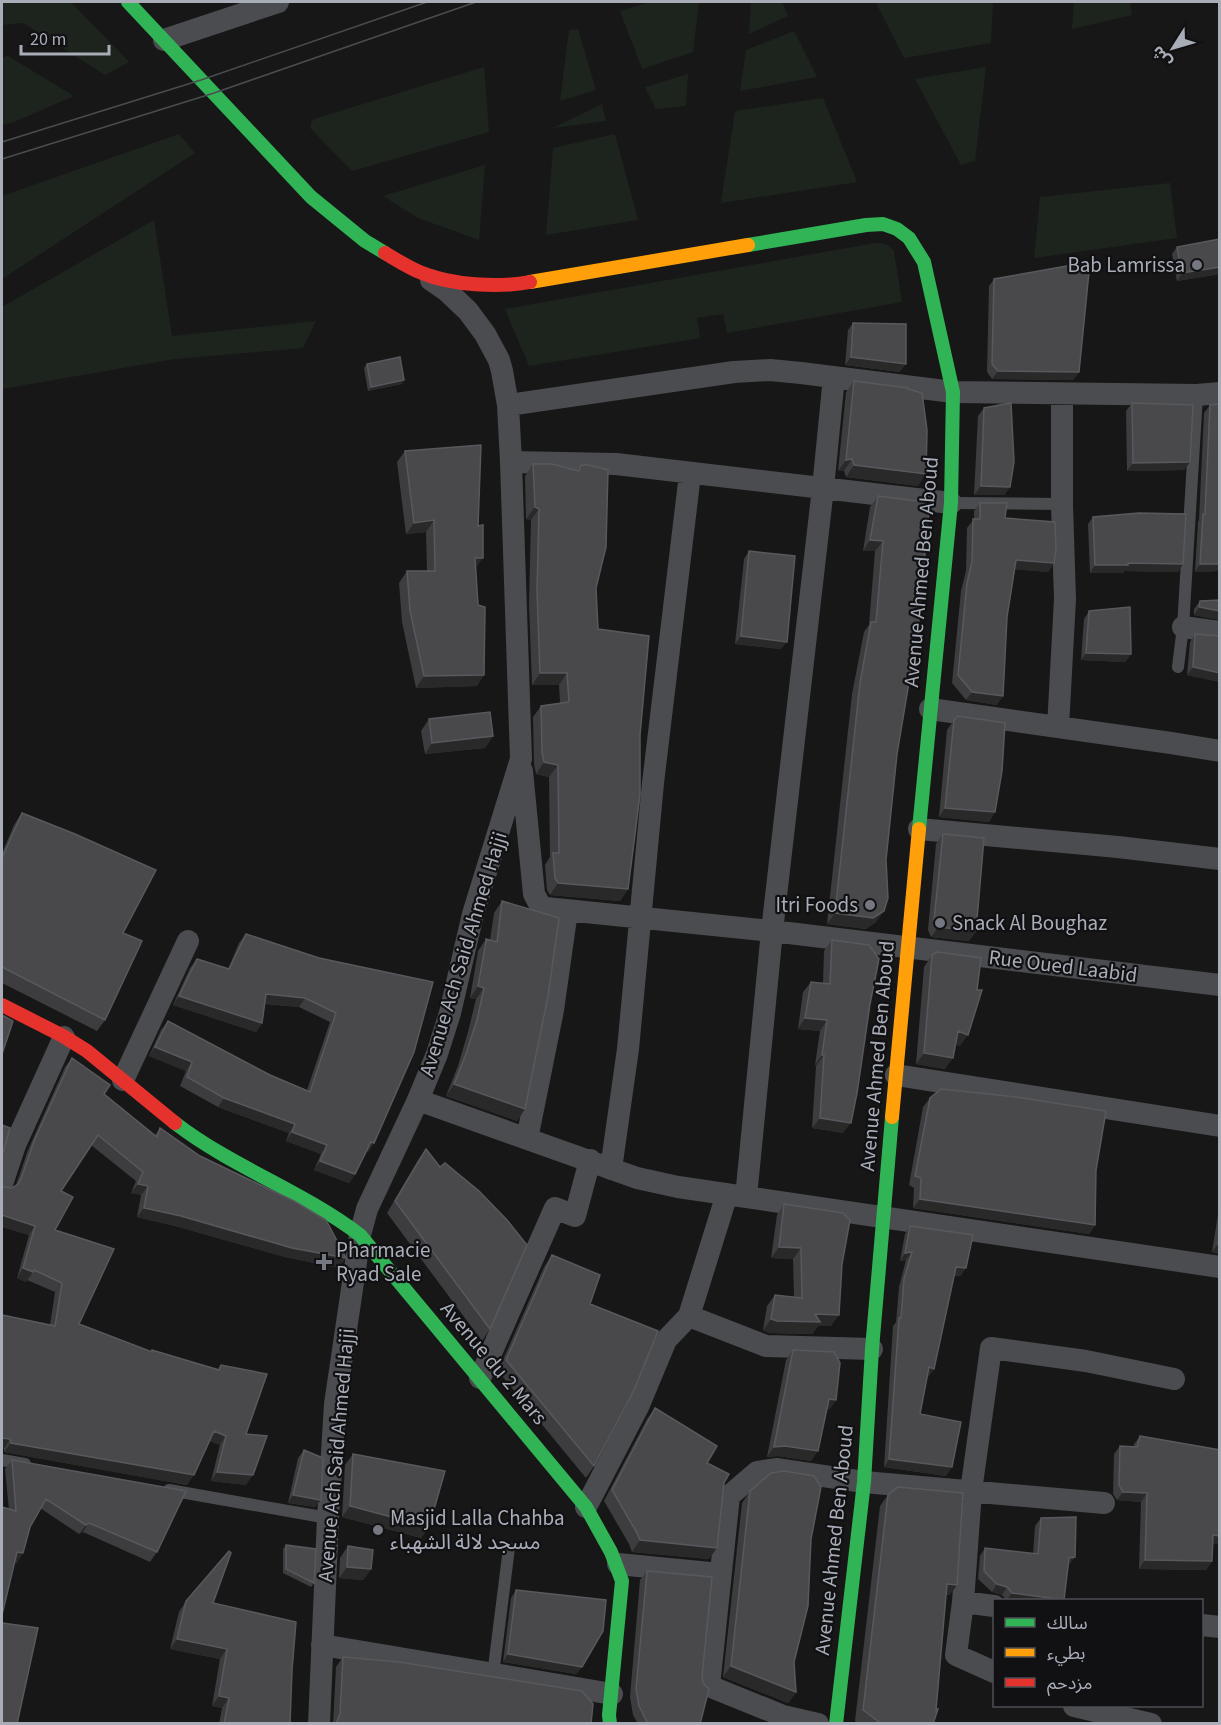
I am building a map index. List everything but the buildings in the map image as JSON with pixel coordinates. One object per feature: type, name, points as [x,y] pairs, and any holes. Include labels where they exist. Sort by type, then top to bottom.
[{"type":"street","name":"Avenue Ahmed Ben Aboud","points":[[128,2],[311,197],[365,242],[424,274],[457,282],[514,285],[698,252],[883,224],[897,229],[909,238],[924,262],[953,392],[951,503],[907,947],[872,1349],[864,1482],[836,1724]]},
{"type":"street","points":[[164,40],[278,2]]},
{"type":"street","name":"Avenue Ach Said Ahmed Hajji","points":[[319,1724],[335,1404],[360,1234],[367,1209],[437,1054],[450,1013],[473,914],[521,759],[512,462],[508,405],[499,360],[485,334],[468,311],[424,274]]},
{"type":"street","points":[[508,405],[734,372],[770,370],[953,392],[1197,395],[1220,393]]},
{"type":"street","points":[[586,1507],[638,1407],[666,1340],[688,1316],[736,1195],[772,931],[834,377]]},
{"type":"street","points":[[1058,727],[1065,599],[1062,394]]},
{"type":"street","points":[[512,462],[616,464],[951,503]]},
{"type":"street","points":[[480,1378],[555,1208],[574,1216],[600,1164],[628,1049],[653,783],[690,474]]},
{"type":"street","points":[[1182,627],[1220,632]]},
{"type":"street","points":[[930,709],[1220,752]]},
{"type":"street","name":"Rue Oued Laabid","points":[[521,759],[534,894],[540,905],[546,908],[772,931],[1220,986]]},
{"type":"street","points":[[919,829],[1118,847],[1220,859]]},
{"type":"street","points":[[527,1139],[553,1010],[567,910]]},
{"type":"street","points":[[123,1080],[188,941]]},
{"type":"street","name":"Avenue du 2 Mars","points":[[2,1005],[64,1037],[96,1058],[193,1136],[226,1157],[338,1217],[360,1234],[586,1507],[618,1564],[622,1595],[610,1724]]},
{"type":"street","points":[[2,1184],[15,1145],[64,1037]]},
{"type":"street","points":[[896,1075],[1220,1126]]},
{"type":"street","points":[[418,1100],[637,1178],[678,1187],[1220,1267]]},
{"type":"street","points":[[688,1316],[766,1346],[872,1349]]},
{"type":"street","points":[[993,1672],[956,1655],[963,1602],[971,1491],[991,1348],[1086,1361],[1174,1379]]},
{"type":"street","points":[[818,1724],[783,1716],[709,1686],[729,1496],[757,1473],[776,1469],[864,1482],[1104,1503]]},
{"type":"street","points":[[618,1564],[720,1574]]},
{"type":"street","points":[[963,1602],[993,1606]]},
{"type":"street","points":[[1203,1625],[1220,1626]]},
{"type":"street","points":[[322,1645],[612,1694]]},
{"type":"street","points":[[1076,1707],[1102,1719],[1150,1724]]},
{"type":"lane","points":[[1178,667],[1197,395]]},
{"type":"lane","points":[[951,503],[1062,504]]},
{"type":"lane","points":[[2,1460],[36,1466]]},
{"type":"lane","points":[[153,1487],[328,1518]]},
{"type":"lane","points":[[493,1675],[509,1548]]},
{"type":"shaded area","points":[[2,2],[71,2],[129,62],[105,75],[23,23],[2,25]]},
{"type":"shaded area","points":[[650,2],[699,2],[693,52],[642,69],[620,11]]},
{"type":"shaded area","points":[[751,2],[782,2],[788,16],[749,34]]},
{"type":"shaded area","points":[[993,2],[991,43],[904,58],[876,3]]},
{"type":"shaded area","points":[[1074,2],[1130,2],[1132,15],[1072,29]]},
{"type":"shaded area","points":[[578,29],[596,90],[560,101],[569,30]]},
{"type":"shaded area","points":[[794,31],[817,77],[740,91],[746,50]]},
{"type":"shaded area","points":[[8,56],[74,96],[2,125],[2,58]]},
{"type":"shaded area","points":[[484,67],[489,132],[352,171],[311,129],[314,119]]},
{"type":"shaded area","points":[[986,67],[975,161],[961,165],[915,79]]},
{"type":"shaded area","points":[[688,74],[686,106],[656,109],[645,87]]},
{"type":"shaded area","points":[[823,98],[857,182],[721,203],[735,111]]},
{"type":"shaded area","points":[[602,104],[606,121],[553,128]]},
{"type":"shaded area","points":[[179,134],[195,153],[2,279],[2,196]]},
{"type":"shaded area","points":[[615,134],[638,220],[546,235],[553,148]]},
{"type":"shaded area","points":[[485,165],[479,240],[418,218],[383,196]]},
{"type":"shaded area","points":[[1170,183],[1177,238],[1034,258],[1040,197]]},
{"type":"shaded area","points":[[154,220],[172,336],[316,321],[303,348],[175,359],[2,389],[2,307]]},
{"type":"shaded area","points":[[875,243],[886,244],[894,251],[902,302],[727,333],[723,314],[697,318],[700,338],[529,366],[505,309]]},
{"type":"tram line","points":[[2,142],[201,80],[427,2]]},
{"type":"tram line","points":[[2,159],[214,93],[476,2]]},
{"type":"traffic: fast","points":[[128,2],[311,197],[365,241],[385,253]]},
{"type":"traffic: fast","points":[[748,245],[883,224],[897,229],[909,238],[924,262],[953,392],[951,503],[919,829]]},
{"type":"traffic: fast","points":[[836,1724],[864,1482],[872,1349],[892,1117]]},
{"type":"traffic: fast","points":[[175,1123],[220,1153],[315,1205],[360,1235],[586,1507],[611,1552],[622,1581],[610,1724]]},
{"type":"traffic: slow","points":[[530,282],[748,245]]},
{"type":"traffic: slow","points":[[892,1117],[919,829]]},
{"type":"traffic: jam","points":[[385,253],[417,271],[461,283],[490,285],[530,282]]},
{"type":"traffic: jam","points":[[2,1005],[87,1051],[175,1123]]},
{"type":"place","name":"Bab Lamrissa","points":[[1197,265]]},
{"type":"place","name":"Itri Foods","points":[[870,905]]},
{"type":"place","name":"Snack Al Boughaz","points":[[940,923]]},
{"type":"place","name":"Pharmacie Ryad Sale","points":[[324,1262]]},
{"type":"place","name":"Masjid Lalla Chahba مسجد لالة الشهباء","points":[[378,1530]]}]
